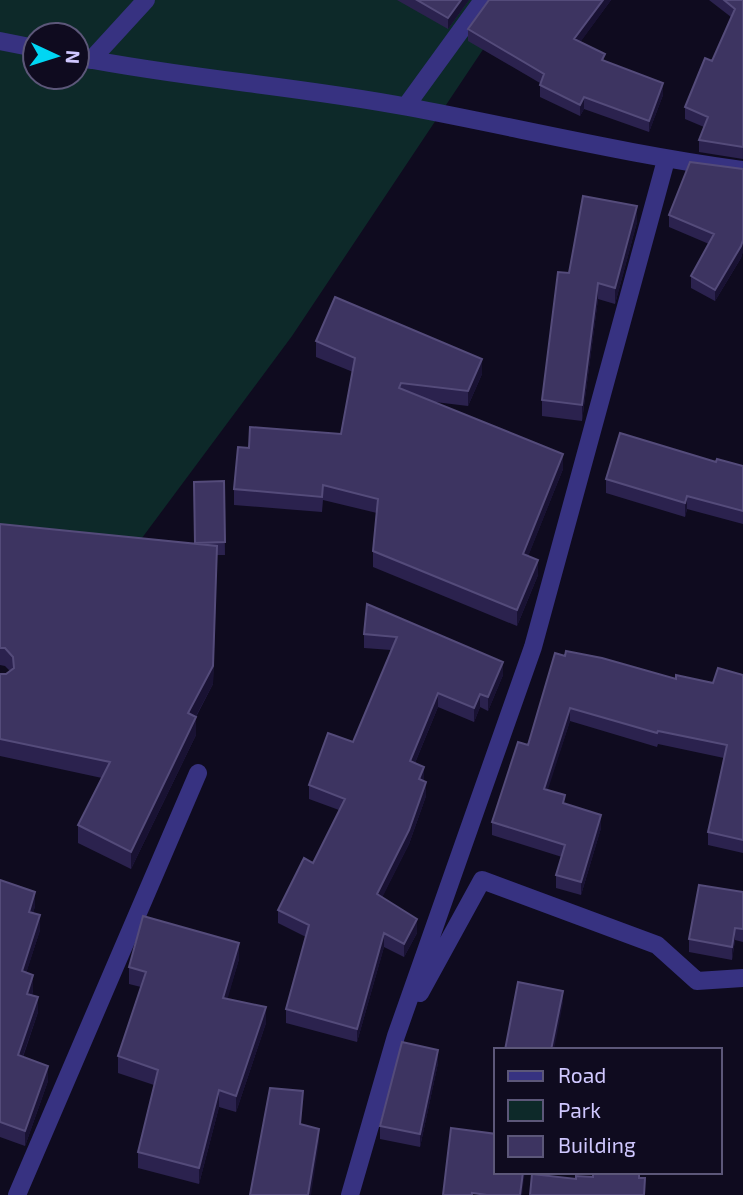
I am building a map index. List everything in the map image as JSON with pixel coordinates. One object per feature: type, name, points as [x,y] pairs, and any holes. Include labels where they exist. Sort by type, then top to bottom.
[{"type":"street","points":[[91,51],[146,0]]},
{"type":"street","points":[[407,106],[483,0]]},
{"type":"street","points":[[0,41],[21,45]]},
{"type":"street","points":[[91,59],[407,106],[666,160],[743,170]]},
{"type":"street","points":[[351,1195],[396,1036],[533,647],[666,160]]},
{"type":"street","points":[[17,1195],[198,773]]},
{"type":"street","points":[[396,1036],[482,880],[657,945],[697,981],[743,978]]},
{"type":"green space","points":[[0,0],[516,0],[292,336],[139,542],[0,534]]},
{"type":"building","points":[[417,0],[461,0],[448,18]]},
{"type":"building","points":[[489,0],[603,0],[574,39],[605,54],[602,60],[663,83],[649,121],[584,97],[580,105],[540,85],[544,74],[468,29]]},
{"type":"building","points":[[724,0],[743,0],[743,147],[699,140],[708,117],[685,107],[705,58],[712,61],[735,9]]},
{"type":"building","points":[[690,162],[743,169],[743,240],[715,290],[691,276],[714,234],[669,215]]},
{"type":"building","points":[[583,196],[637,206],[615,288],[598,283],[582,405],[542,400],[558,272],[569,273]]},
{"type":"building","points":[[335,297],[482,359],[468,391],[401,383],[399,388],[563,454],[523,554],[538,560],[517,610],[373,551],[378,499],[323,485],[322,497],[234,489],[238,447],[249,448],[250,427],[341,434],[355,358],[316,341]]},
{"type":"building","points":[[620,433],[716,462],[717,459],[743,466],[743,511],[687,496],[685,503],[606,479]]},
{"type":"building","points":[[224,481],[225,542],[195,543],[194,482]]},
{"type":"building","points":[[0,524],[217,546],[213,666],[188,713],[196,717],[131,852],[78,825],[110,762],[0,739],[0,674],[6,674],[14,668],[13,657],[5,648],[0,648]]},
{"type":"building","points":[[367,604],[503,662],[488,697],[480,694],[474,708],[438,693],[410,761],[424,767],[419,779],[426,782],[409,830],[377,894],[417,919],[404,944],[384,933],[357,1029],[286,1009],[309,925],[278,910],[304,858],[313,863],[345,799],[309,785],[328,733],[353,742],[397,637],[364,634]]},
{"type":"building","points":[[566,651],[676,679],[676,675],[713,683],[718,668],[743,675],[743,840],[708,832],[727,745],[658,731],[657,733],[570,708],[544,789],[565,795],[563,803],[601,815],[581,882],[556,875],[565,845],[492,822],[518,742],[528,745],[555,653],[565,656]]},
{"type":"building","points":[[0,880],[35,892],[29,912],[40,915],[22,971],[33,975],[27,994],[38,997],[18,1055],[48,1066],[25,1131],[0,1122]]},
{"type":"building","points":[[699,885],[743,892],[743,929],[735,928],[732,947],[689,939]]},
{"type":"building","points":[[143,916],[239,943],[223,998],[266,1007],[236,1096],[219,1090],[199,1168],[138,1152],[158,1070],[118,1056],[146,972],[129,967]]},
{"type":"building","points":[[518,982],[563,991],[551,1048],[505,1048]]},
{"type":"building","points":[[402,1042],[438,1050],[420,1134],[380,1126]]},
{"type":"building","points":[[270,1088],[303,1091],[300,1124],[319,1129],[308,1195],[250,1195]]},
{"type":"building","points":[[451,1128],[494,1134],[494,1174],[523,1174],[520,1195],[443,1195]]},
{"type":"building","points":[[532,1174],[576,1179],[576,1176],[593,1177],[593,1174],[639,1174],[639,1178],[645,1178],[644,1195],[530,1195]]}]
